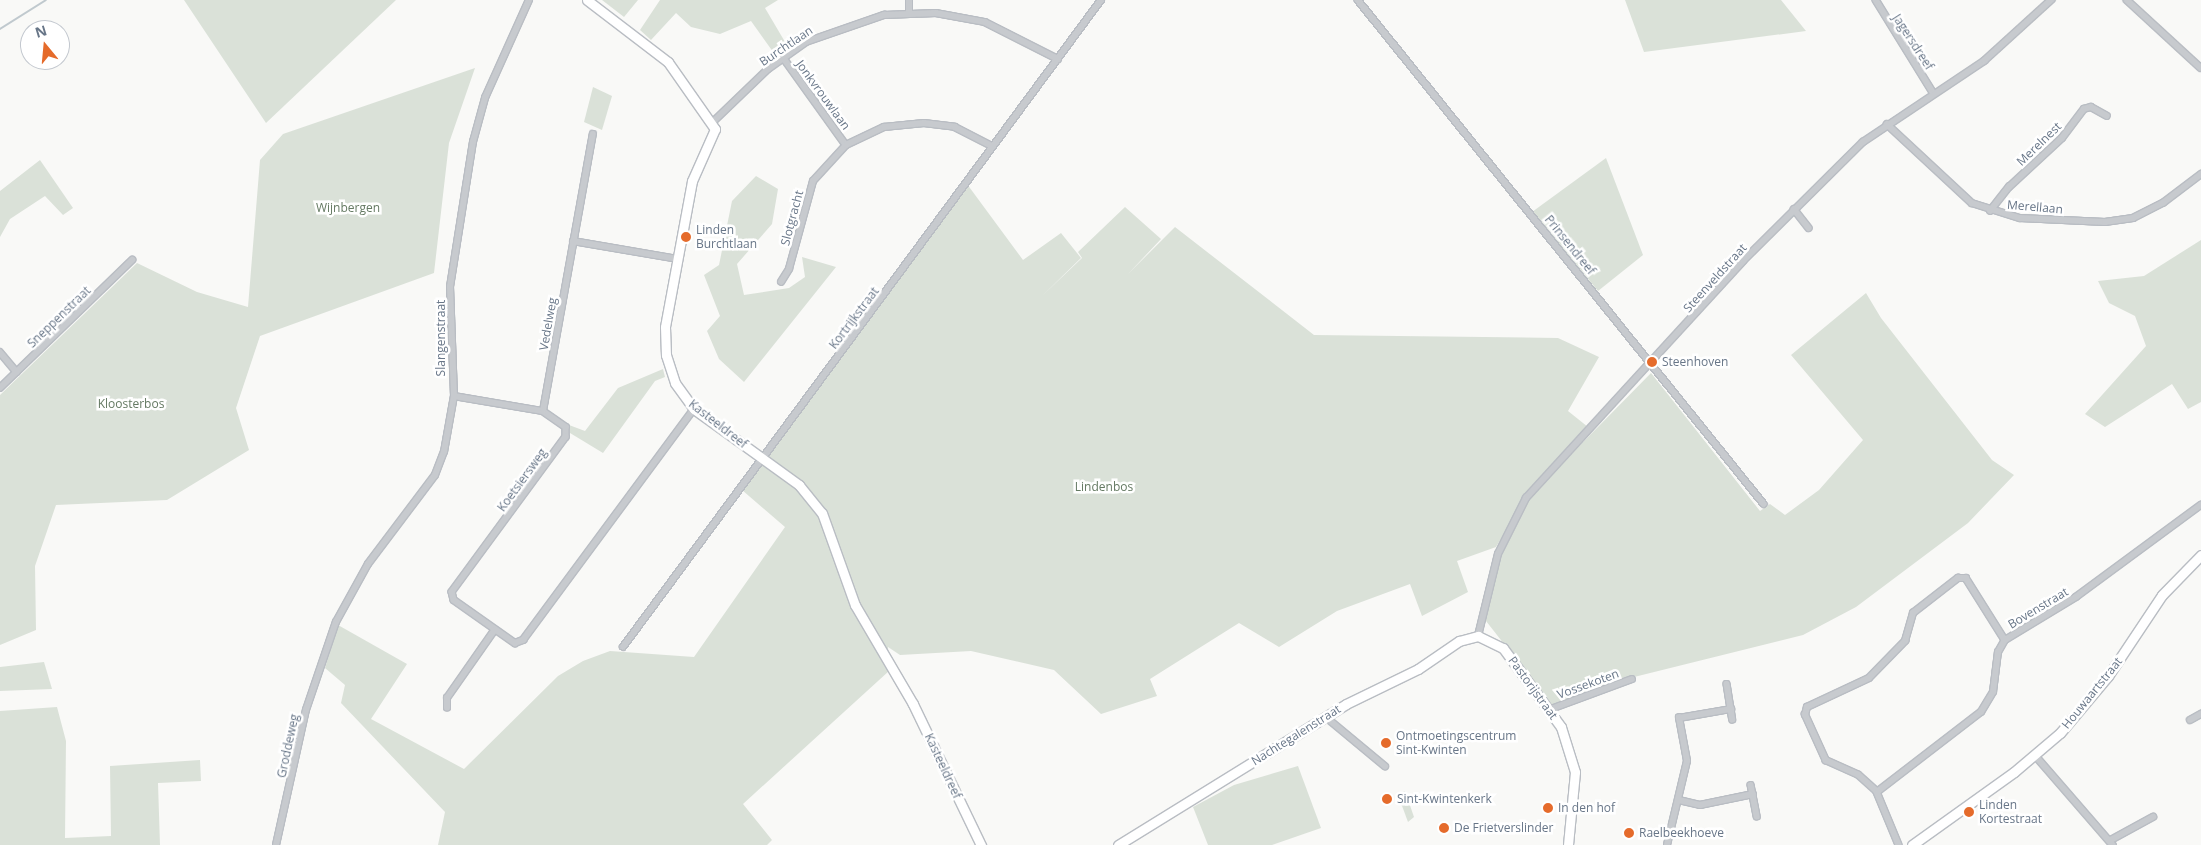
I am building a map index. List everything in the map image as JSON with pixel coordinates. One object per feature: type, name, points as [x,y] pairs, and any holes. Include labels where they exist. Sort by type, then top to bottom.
[{"type":"street","name":"Slangenstraat","points":[[325,652],[336,622],[368,564],[440,465],[454,396],[450,287],[473,142],[486,98],[529,0]]},
{"type":"street","points":[[586,0],[668,62],[713,122]]},
{"type":"street","points":[[909,0],[909,13]]},
{"type":"street","name":"Kortrijkstraat","points":[[623,647],[1101,0]]},
{"type":"street","name":"Prinsendreef","points":[[1358,0],[1652,362],[1764,504]]},
{"type":"street","name":"Jagersdreef","points":[[1876,0],[1934,94]]},
{"type":"street","name":"Steenveldstraat","points":[[1478,636],[1498,554],[1526,498],[1794,209],[1886,124],[1934,94],[1999,49],[2051,0]]},
{"type":"street","points":[[2127,0],[2201,68]]},
{"type":"street","name":"Burchtlaan","points":[[713,122],[783,57],[832,30],[876,16],[909,13],[985,22],[1058,59]]},
{"type":"street","name":"Jonkvrouwlaan","points":[[783,57],[846,145]]},
{"type":"street","name":"Merelnest","points":[[1990,211],[2009,187],[2062,138],[2084,109],[2091,107],[2107,116]]},
{"type":"street","name":"Kasteeldreef","points":[[713,122],[714,129],[692,181],[665,342],[676,383],[694,409],[806,492],[828,522],[855,605],[913,704],[981,845]]},
{"type":"street","name":"Slotgracht","points":[[781,282],[789,269],[813,181],[846,145],[884,127],[924,123],[955,127],[992,146]]},
{"type":"street","name":"Merellaan","points":[[1886,124],[1956,191],[1990,211],[2020,218],[2120,221],[2163,203],[2201,174]]},
{"type":"street","name":"Vedelweg","points":[[543,411],[593,134]]},
{"type":"street","points":[[1794,209],[1809,228]]},
{"type":"street","points":[[573,242],[678,259]]},
{"type":"street","name":"Sneppenstraat","points":[[0,388],[132,260]]},
{"type":"street","points":[[0,352],[17,372]]},
{"type":"street","name":"Koetsiersweg","points":[[454,396],[543,411],[566,427],[566,437],[452,592],[454,600],[494,631],[514,643],[523,640],[694,409]]},
{"type":"street","name":"Bovenstraat","points":[[1877,792],[1981,712],[1993,692],[1998,652],[2005,640],[2076,597],[2201,506]]},
{"type":"street","name":"Houwaartstraat","points":[[1913,845],[2035,755],[2083,707],[2162,595],[2201,555]]},
{"type":"street","points":[[1899,845],[1877,792],[1858,775],[1826,760],[1805,715],[1807,707],[1869,678],[1905,641],[1913,613],[1958,578],[1966,578],[2005,640]]},
{"type":"street","points":[[447,708],[447,698],[494,631]]},
{"type":"street","name":"Pastorijstraat","points":[[1478,636],[1503,648],[1551,709],[1575,772],[1568,845]]},
{"type":"street","name":"Nachtegalenstraat","points":[[1118,845],[1326,717],[1418,669],[1459,641],[1478,636]]},
{"type":"street","name":"Groddeweg","points":[[276,845],[306,710],[325,652]]},
{"type":"street","name":"Vossekoten","points":[[1551,709],[1632,679]]},
{"type":"street","points":[[1726,684],[1733,720]]},
{"type":"street","points":[[1667,845],[1687,761],[1678,718],[1731,709]]},
{"type":"street","points":[[2190,720],[2201,714]]},
{"type":"street","points":[[1326,717],[1385,766]]},
{"type":"street","points":[[2035,755],[2112,843],[2153,817]]},
{"type":"street","points":[[1752,785],[1757,816]]},
{"type":"street","points":[[1679,800],[1700,805],[1753,794]]},
{"type":"green space","points":[[184,0],[396,0],[266,123]]},
{"type":"green space","points":[[602,0],[638,0],[624,17]]},
{"type":"green space","points":[[660,0],[778,0],[765,8],[788,47],[776,56],[751,21],[720,34],[691,27],[676,13],[651,40],[640,30]]},
{"type":"green space","points":[[1625,0],[1781,0],[1806,31],[1644,52]]},
{"type":"green space","points":[[475,68],[449,143],[434,273],[260,336],[236,408],[249,450],[167,500],[56,505],[35,566],[36,630],[0,645],[0,395],[137,263],[197,292],[248,307],[260,160],[283,134]]},
{"type":"green space","points":[[593,87],[612,96],[602,130],[584,122]]},
{"type":"green space","points":[[1606,158],[1643,255],[1598,291],[1532,212]]},
{"type":"green space","points":[[40,160],[73,208],[63,215],[45,196],[10,219],[0,237],[0,191]]},
{"type":"green space","points":[[756,176],[778,189],[772,224],[737,264],[744,295],[789,288],[805,277],[802,257],[836,267],[744,382],[719,359],[707,331],[720,316],[704,275],[719,265],[732,201]]},
{"type":"green space","name":"Lindenbos","points":[[967,184],[1023,260],[1061,233],[1081,258],[1042,296],[1082,258],[1078,252],[1125,207],[1161,239],[1128,274],[1175,227],[1314,335],[1558,338],[1599,357],[1568,411],[1588,427],[1532,487],[1496,547],[1457,561],[1468,592],[1422,616],[1410,584],[1337,611],[1279,647],[1239,623],[1150,679],[1157,696],[1101,714],[1054,670],[971,651],[900,655],[888,647],[889,671],[743,804],[772,840],[767,845],[438,845],[445,812],[341,703],[345,685],[325,668],[338,625],[407,664],[371,719],[464,769],[558,676],[583,661],[610,651],[694,657],[785,527],[742,490]]},
{"type":"green space","points":[[2201,240],[2201,402],[2188,409],[2172,384],[2105,427],[2085,414],[2146,346],[2135,316],[2109,303],[2098,281],[2144,276]]},
{"type":"green space","points":[[1866,293],[1881,318],[1992,460],[2014,475],[1968,523],[1856,607],[1803,635],[1622,680],[1552,705],[1486,621],[1484,609],[1512,525],[1538,488],[1651,373],[1760,511],[1770,504],[1785,515],[1819,490],[1863,440],[1791,355]]},
{"type":"green space","points":[[663,369],[665,377],[655,381],[603,453],[570,433],[569,425],[585,431],[618,388]]},
{"type":"green space","points":[[44,662],[52,689],[0,691],[0,667]]},
{"type":"green space","points":[[57,707],[66,741],[65,838],[111,836],[110,766],[200,760],[201,781],[158,783],[160,845],[0,845],[0,711]]},
{"type":"green space","points":[[1298,766],[1321,828],[1272,845],[1208,845],[1193,807],[1234,785]]},
{"type":"green space","points":[[1405,791],[1414,817],[1408,822],[1398,795]]},
{"type":"waterway","points":[[0,29],[46,0]]},
{"type":"place","name":"Linden Burchtlaan","points":[[686,237]]},
{"type":"place","name":"Steenhoven","points":[[1652,362]]},
{"type":"place","name":"Ontmoetingscentrum Sint-Kwinten","points":[[1386,743]]},
{"type":"place","name":"Sint-Kwintenkerk","points":[[1387,799]]},
{"type":"place","name":"In den hof","points":[[1548,808]]},
{"type":"place","name":"Linden Kortestraat","points":[[1969,812]]},
{"type":"place","name":"De Frietverslinder","points":[[1444,828]]},
{"type":"place","name":"Raelbeekhoeve","points":[[1629,833]]},
{"type":"park label","name":"Wijnbergen","points":[[348,208]]},
{"type":"park label","name":"Kloosterbos","points":[[131,404]]}]
